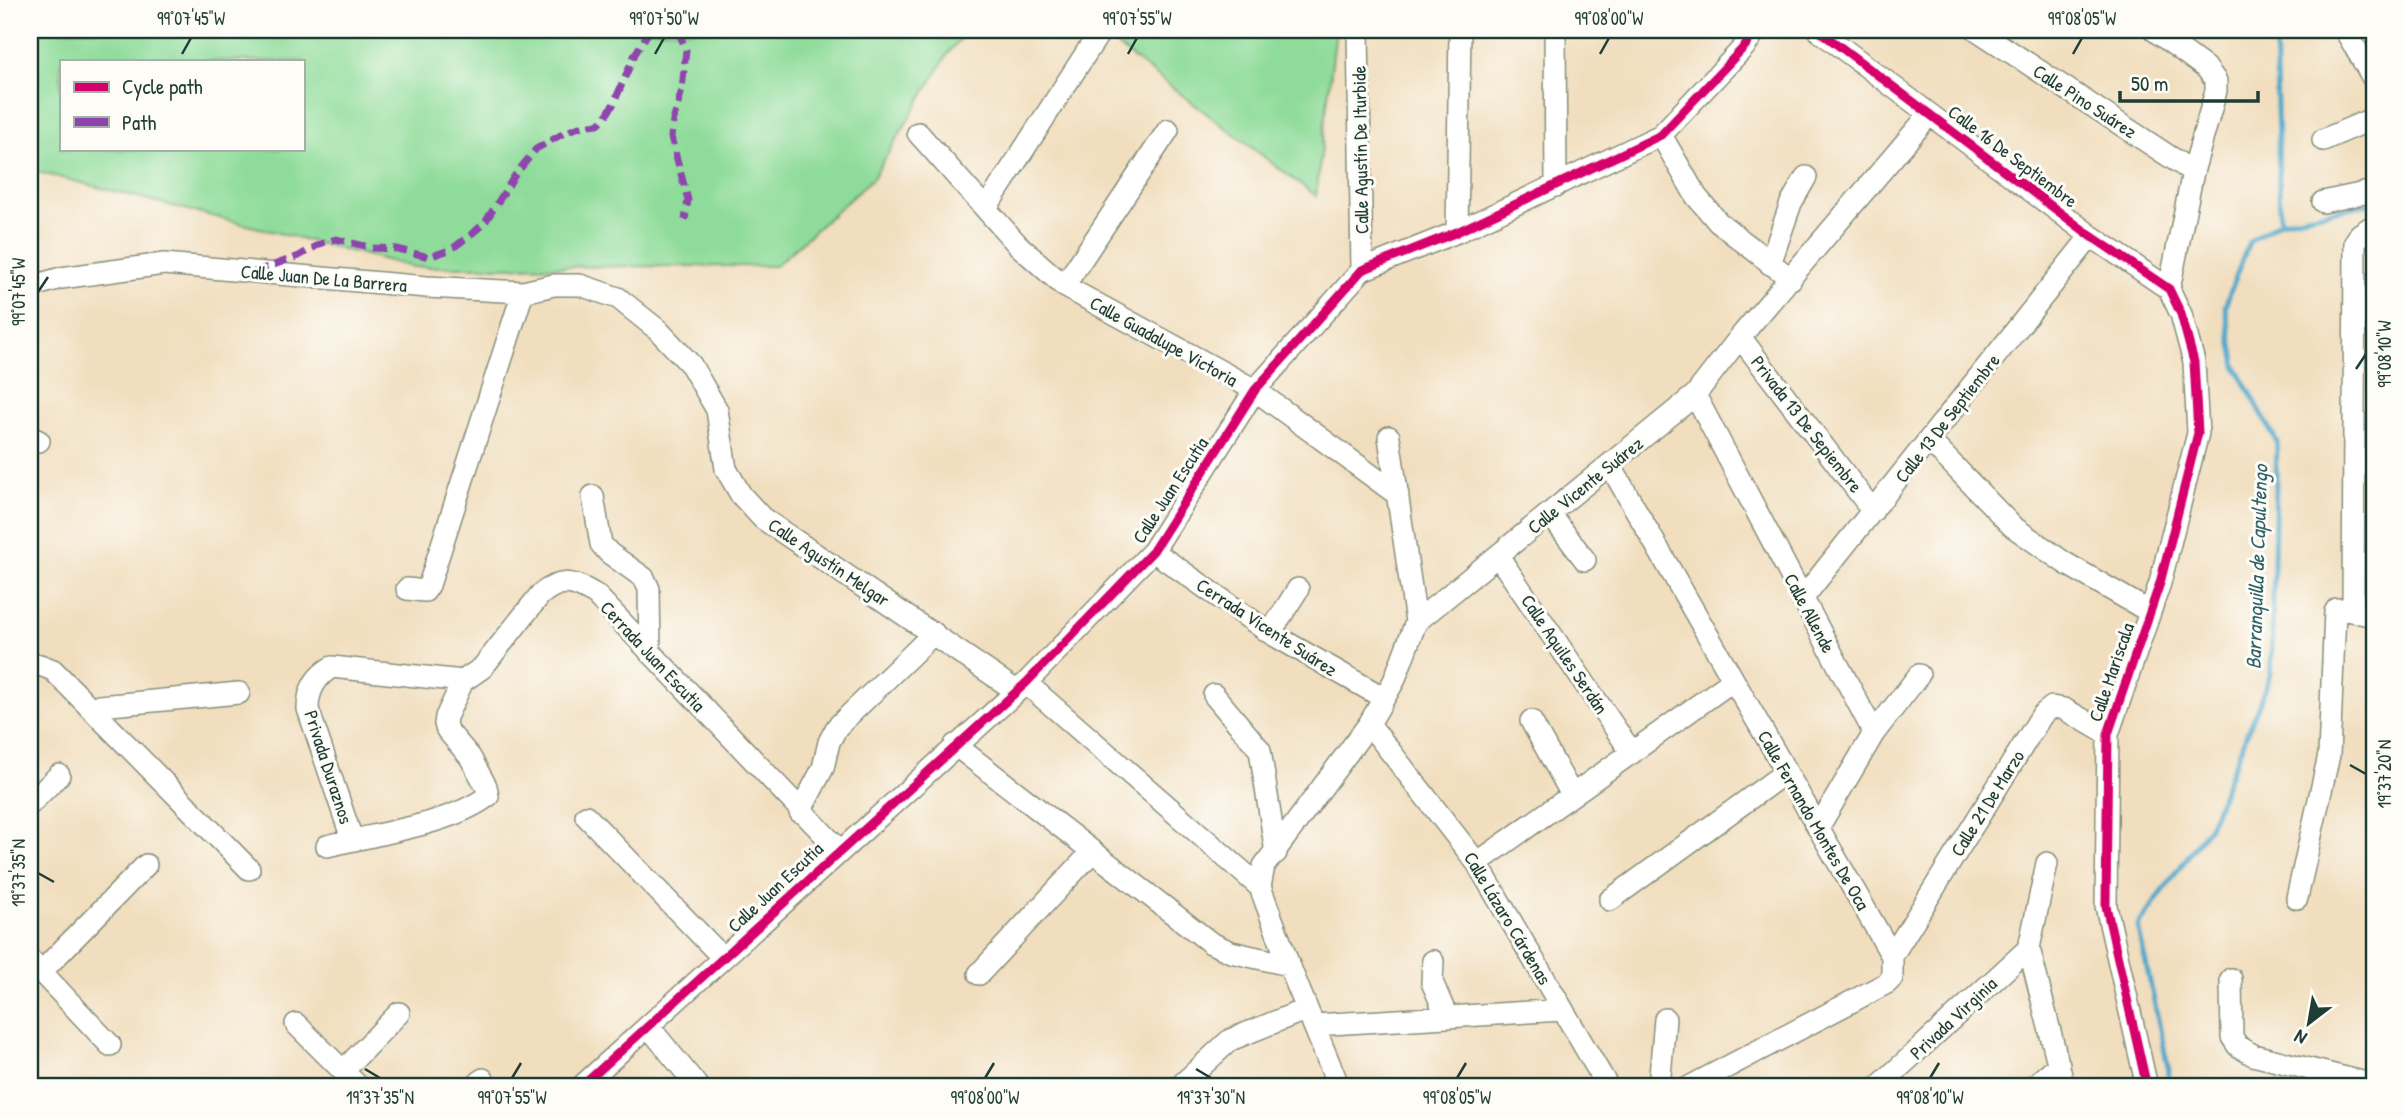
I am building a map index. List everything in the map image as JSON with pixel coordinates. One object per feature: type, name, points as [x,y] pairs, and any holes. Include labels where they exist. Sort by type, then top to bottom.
[{"type":"street","points":[[986,208],[1101,30]]},
{"type":"street","name":"Calle Agustín De Iturbide","points":[[1359,30],[1362,270]]},
{"type":"street","points":[[1457,232],[1460,30]]},
{"type":"street","points":[[1555,30],[1556,186]]},
{"type":"street","name":"Calle Juan Escutia","points":[[581,1087],[1020,686],[1153,551],[1255,390],[1362,270],[1457,232],[1661,135],[1745,46],[1756,30]]},
{"type":"street","name":"Calle 16 De Septiembre","points":[[1818,30],[2091,236],[2169,289]]},
{"type":"street","name":"Calle Pino Suárez","points":[[1977,30],[2193,172]]},
{"type":"street","points":[[2154,30],[2207,69],[2216,81],[2216,91],[2193,172],[2169,289]]},
{"type":"street","points":[[2345,30],[2374,80]]},
{"type":"street","name":"Calle Vicente Suárez","points":[[1416,622],[1695,395],[1740,337],[1929,115]]},
{"type":"street","points":[[2323,140],[2374,118]]},
{"type":"street","points":[[1064,286],[1168,130]]},
{"type":"street","name":"Calle Guadalupe Victoria","points":[[918,133],[1018,245],[1064,286],[1255,390],[1398,495]]},
{"type":"street","points":[[1661,135],[1696,196],[1711,214],[1791,279]]},
{"type":"street","points":[[1770,264],[1791,203],[1806,177]]},
{"type":"street","points":[[2323,202],[2374,191]]},
{"type":"street","points":[[2297,898],[2329,755],[2355,612],[2355,242],[2367,229]]},
{"type":"street","name":"Calle 13 De Septiembre","points":[[1802,599],[2091,236]]},
{"type":"street","name":"Calle Juan De La Barrera","points":[[30,287],[61,278],[164,264],[427,287],[523,292],[554,285],[580,285],[618,298]]},
{"type":"street","name":"Calle Mariscala","points":[[2147,1087],[2106,906],[2108,734],[2160,583],[2198,433],[2194,362],[2181,314],[2169,289]]},
{"type":"street","points":[[407,589],[425,591],[429,585],[523,292]]},
{"type":"street","name":"Calle Agustín Melgar","points":[[618,298],[658,330],[691,365],[717,410],[726,469],[741,495],[762,518],[934,633],[1020,686],[1260,887],[1335,1086]]},
{"type":"street","name":"Privada 13 De Sepiembre","points":[[1740,337],[1873,511]]},
{"type":"street","name":"Calle Allende","points":[[1695,395],[1874,733]]},
{"type":"street","points":[[1260,887],[1270,859],[1369,724],[1394,681],[1416,622],[1389,437]]},
{"type":"street","points":[[1929,440],[2012,526],[2065,563],[2150,612]]},
{"type":"street","name":"Calle Fernando Montes De Oca","points":[[1610,465],[1892,956]]},
{"type":"street","points":[[593,496],[601,544],[643,578],[649,589],[650,653]]},
{"type":"street","points":[[1550,514],[1585,560]]},
{"type":"street","name":"Cerrada Vicente Suárez","points":[[1153,551],[1270,633],[1384,698]]},
{"type":"street","name":"Calle Aquiles Serdán","points":[[1498,556],[1632,752]]},
{"type":"street","name":"Cerrada Juan Escutia","points":[[327,846],[440,819],[477,804],[488,796],[486,786],[470,757],[444,724],[463,681],[482,668],[540,595],[551,586],[566,582],[582,586],[596,595],[840,851]]},
{"type":"street","points":[[1270,633],[1298,589]]},
{"type":"street","points":[[800,812],[823,768],[829,742],[837,727],[934,633]]},
{"type":"street","points":[[35,665],[52,670],[248,869]]},
{"type":"street","name":"Privada Duraznos","points":[[352,839],[308,709],[308,696],[315,682],[322,673],[332,667],[463,681]]},
{"type":"street","points":[[1818,828],[1874,733],[1919,675]]},
{"type":"street","points":[[1477,863],[1732,681]]},
{"type":"street","points":[[89,706],[239,693]]},
{"type":"street","points":[[1214,695],[1260,750],[1270,859]]},
{"type":"street","name":"Calle 21 De Marzo","points":[[1892,956],[2042,715],[2052,707],[2064,709],[2108,734]]},
{"type":"street","points":[[1531,721],[1572,795]]},
{"type":"street","name":"Calle Lázaro Cárdenas","points":[[1369,724],[1477,863],[1608,1087]]},
{"type":"street","points":[[956,745],[1211,943],[1231,952],[1289,965]]},
{"type":"street","points":[[1610,900],[1786,772]]},
{"type":"street","points":[[30,804],[59,775]]},
{"type":"street","points":[[586,816],[723,958]]},
{"type":"street","points":[[979,974],[1092,852]]},
{"type":"street","points":[[2047,863],[2029,948],[2064,1087]]},
{"type":"street","points":[[110,1045],[35,966],[146,865]]},
{"type":"street","name":"Privada Virginia","points":[[1878,1087],[2029,948]]},
{"type":"street","points":[[1689,1087],[1887,983],[1892,978],[1892,956]]},
{"type":"street","points":[[1433,961],[1432,982],[1447,1017]]},
{"type":"street","points":[[2231,979],[2232,1037],[2238,1046],[2253,1055],[2374,1085]]},
{"type":"street","points":[[1179,1087],[1230,1040],[1311,1017],[1447,1017],[1563,1010]]},
{"type":"street","points":[[343,1071],[399,1013]]},
{"type":"street","points":[[1660,1087],[1665,1019]]},
{"type":"street","points":[[296,1024],[359,1087]]},
{"type":"street","points":[[649,1027],[698,1087]]},
{"type":"street","points":[[2033,1087],[2059,1064]]},
{"type":"green space","points":[[30,30],[968,30],[949,52],[873,178],[775,266],[413,267],[30,170]]},
{"type":"green space","points":[[1099,30],[1336,30],[1316,196],[1112,42]]},
{"type":"waterway","points":[[2275,30],[2280,221]]},
{"type":"waterway","name":"Barranquilla de Capultengo","points":[[2168,1087],[2169,1071],[2138,926],[2209,827],[2271,674],[2277,442],[2236,366],[2225,306],[2249,242],[2280,221],[2374,203]]},
{"type":"marked path","points":[[254,272],[336,239],[429,257],[452,249],[484,224],[515,175],[536,149],[566,132],[598,124],[604,119],[635,54],[650,30]]},
{"type":"marked path","points":[[678,30],[686,50],[682,90],[671,137],[688,200],[685,220]]},
{"type":"cycle path","points":[[581,1087],[1026,683],[1153,551],[1255,390],[1362,270],[1457,232],[1661,135],[1745,46],[1756,30]]},
{"type":"cycle path","points":[[1818,30],[2091,236],[2169,289],[2181,314],[2194,362],[2198,433],[2160,583],[2108,734],[2106,906],[2147,1087]]}]
